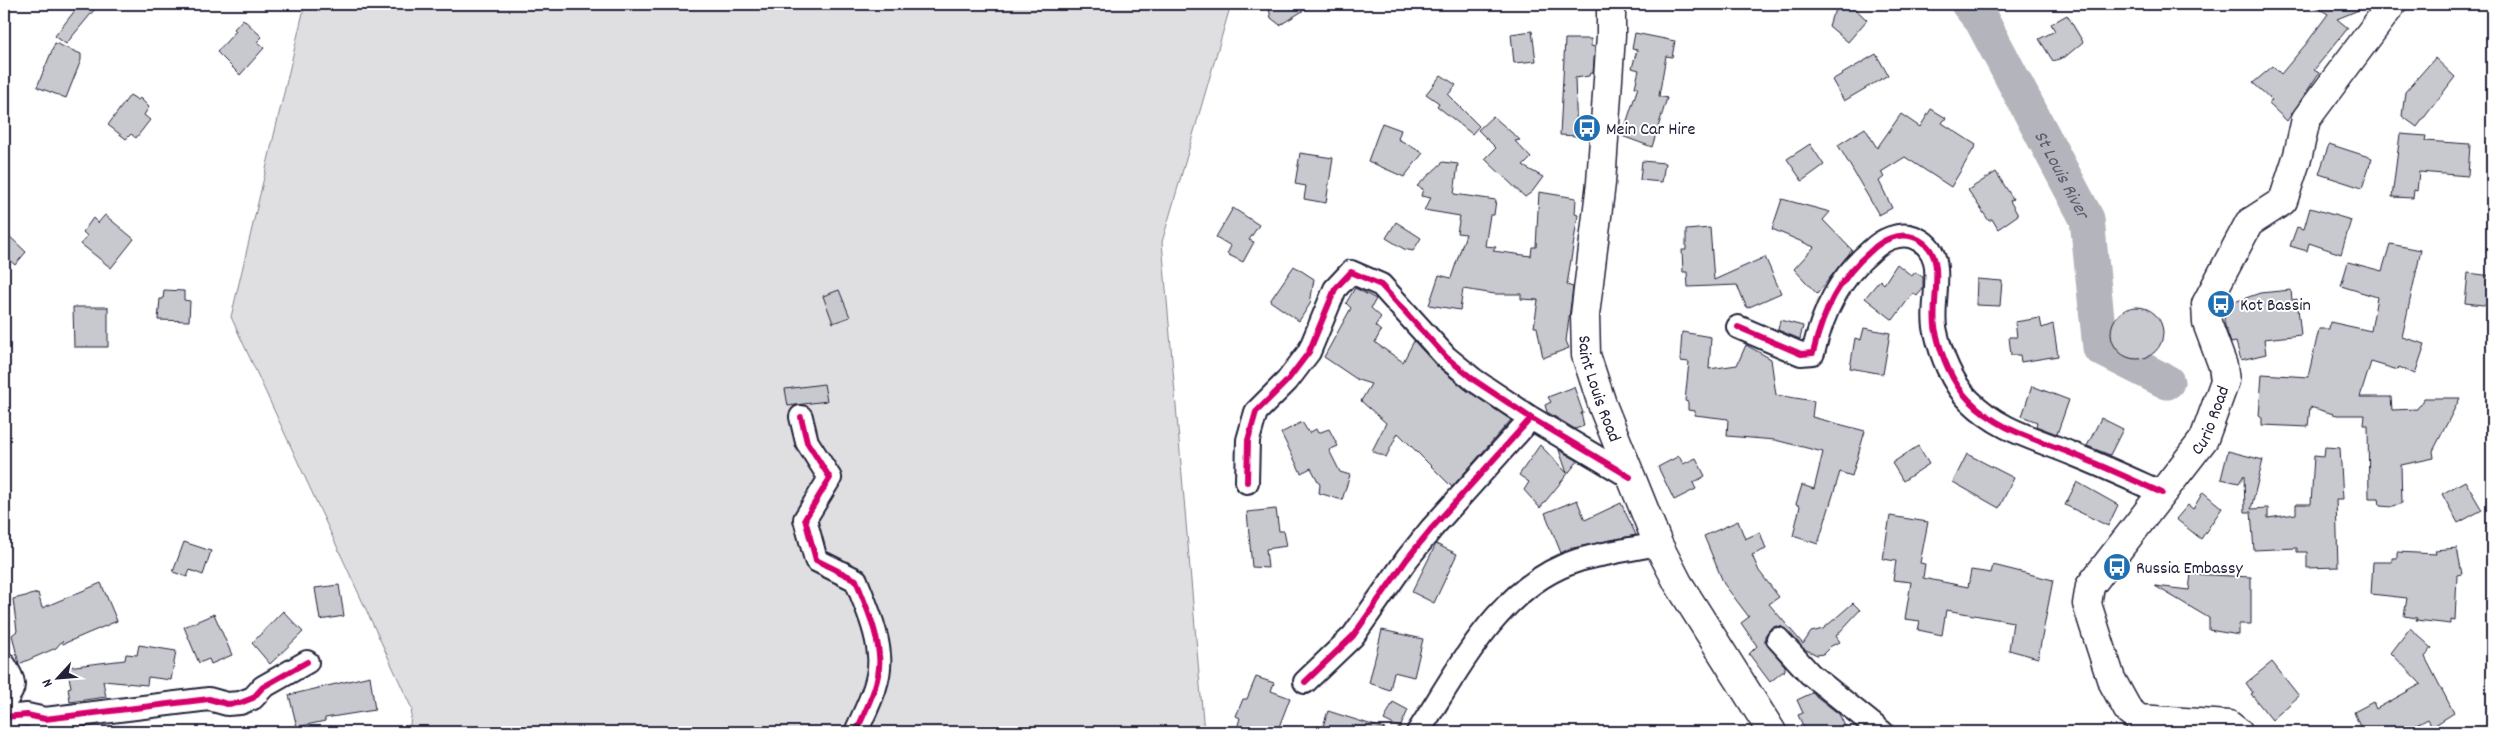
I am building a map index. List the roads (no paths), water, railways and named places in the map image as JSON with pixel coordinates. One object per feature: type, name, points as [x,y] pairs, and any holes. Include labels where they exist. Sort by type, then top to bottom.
[{"type":"main road","name":"Saint Louis Road","points":[[1611,4],[1611,35],[1601,183],[1585,315],[1586,355],[1603,407],[1658,544],[1678,583],[1772,732]]},
{"type":"main road","name":"Curio Road","points":[[2238,732],[2229,726],[2139,719],[2128,710],[2111,679],[2087,604],[2090,586],[2204,438],[2225,381],[2223,366],[2207,323],[2206,304],[2248,223],[2282,200],[2298,155],[2306,120],[2392,4]]},
{"type":"street","points":[[1738,327],[1800,354],[1813,353],[1826,309],[1839,285],[1856,264],[1877,245],[1892,237],[1907,235],[1920,239],[1930,249],[1937,264],[1934,305],[1935,331],[1954,380],[1968,399],[1991,419],[2020,436],[2074,454],[2162,493]]},
{"type":"street","points":[[1248,482],[1248,440],[1256,412],[1287,382],[1309,352],[1335,289],[1351,272],[1381,285],[1446,357],[1474,380],[1531,418],[1630,477]]},
{"type":"street","points":[[801,417],[807,442],[830,478],[805,519],[816,560],[856,580],[873,628],[879,656],[874,689],[856,732]]},
{"type":"street","points":[[1305,682],[1353,636],[1406,560],[1432,528],[1531,418]]},
{"type":"street","points":[[1418,732],[1478,639],[1518,594],[1549,573],[1579,560],[1658,544]]},
{"type":"street","points":[[1778,639],[1810,674],[1882,732]]},
{"type":"street","points":[[4,717],[26,715],[45,719],[210,699],[227,704],[240,703],[253,698],[263,687],[307,662]]},
{"type":"street","points":[[4,664],[13,680],[12,693],[4,702]]},
{"type":"waterway","name":"St Louis River","points":[[1968,4],[1982,21],[2087,219],[2100,348],[2167,382]]},
{"type":"place","name":"Mein Car Hire","points":[[1587,128]]},
{"type":"place","name":"Kot Bassin","points":[[2221,304]]},
{"type":"place","name":"Russia Embassy","points":[[2117,567]]}]
